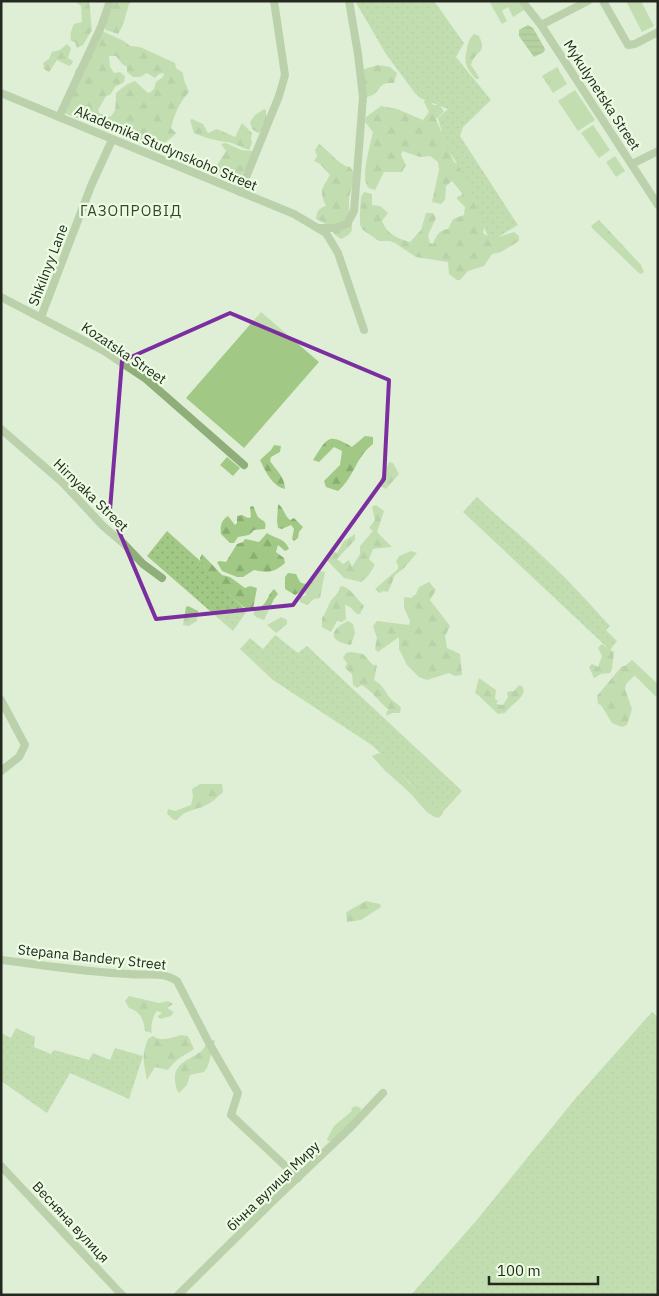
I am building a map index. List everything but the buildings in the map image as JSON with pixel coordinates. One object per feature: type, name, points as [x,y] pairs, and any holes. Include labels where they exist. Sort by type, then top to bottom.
[{"type":"street","points":[[240,192],[280,96],[285,75],[274,1]]},
{"type":"street","points":[[319,228],[335,228],[347,224],[354,211],[363,97],[349,1]]},
{"type":"street","name":"Mykulynetska Street","points":[[522,1],[541,25],[658,205]]},
{"type":"street","points":[[541,25],[588,1]]},
{"type":"street","points":[[602,1],[628,45],[636,44],[658,32]]},
{"type":"street","points":[[59,117],[101,27],[108,2]]},
{"type":"street","name":"Akademika Studynskoho Street","points":[[1,93],[294,214],[319,228],[326,233],[338,253],[364,330]]},
{"type":"street","name":"Shkilnyy Lane","points":[[41,317],[91,186],[112,140]]},
{"type":"street","points":[[632,164],[658,151]]},
{"type":"street","name":"Kozatska Street","points":[[1,297],[104,351],[146,379],[244,465]]},
{"type":"street","name":"Hirnyaka Street","points":[[1,430],[63,483],[103,526],[124,543],[143,564],[162,578]]},
{"type":"street","points":[[1,700],[25,745],[19,757],[1,771]]},
{"type":"street","name":"Stepana Bandery Street","points":[[1,960],[130,975],[153,974],[170,977],[177,981],[209,1043],[238,1093],[231,1115],[298,1178]]},
{"type":"street","name":"бічна вулиця Миру","points":[[178,1295],[351,1127],[383,1093]]},
{"type":"street","name":"Весняна вулиця","points":[[1,1166],[122,1295]]},
{"type":"highlighted area","points":[[230,313],[389,380],[384,479],[293,605],[156,619],[110,510],[122,361]]},
{"type":"green space","points":[[75,1],[89,1],[92,30],[83,45],[77,48],[75,42],[71,41],[71,32],[74,24],[82,22],[81,6]]},
{"type":"green space","points":[[110,1],[133,1],[129,4],[123,25],[118,34],[106,30],[101,18]]},
{"type":"green space","points":[[355,1],[434,1],[464,43],[456,57],[491,100],[463,127],[460,136],[518,225],[490,242],[462,172],[445,144],[438,118],[448,109],[420,98],[414,92],[386,54]]},
{"type":"green space","points":[[489,1],[517,1],[524,10],[513,17],[508,7],[502,11],[507,21],[502,24]]},
{"type":"green space","points":[[626,1],[641,1],[654,26],[642,32]]},
{"type":"green space","points":[[102,31],[124,41],[130,46],[140,47],[175,63],[176,68],[183,73],[189,92],[180,104],[174,118],[171,128],[176,133],[169,140],[153,149],[64,113],[76,69],[80,68],[92,36]],"holes":[[[109,56],[116,56],[127,67],[127,72],[133,77],[140,77],[147,73],[155,78],[159,74],[164,73],[163,77],[156,82],[154,89],[148,93],[135,81],[118,91],[116,93],[115,109],[110,117],[99,113],[98,110],[106,96],[110,95],[115,87],[124,82],[125,76],[120,72],[114,73],[110,67]]]},
{"type":"green space","points":[[474,34],[479,36],[482,46],[471,65],[479,79],[476,79],[470,72],[466,62],[468,43]]},
{"type":"green space","points":[[67,44],[71,48],[68,58],[73,61],[72,64],[69,66],[57,60],[49,72],[44,69],[43,63],[49,59],[52,52],[60,50]]},
{"type":"green space","points":[[378,65],[390,67],[397,73],[394,83],[383,85],[373,95],[365,98],[363,85],[364,69]]},
{"type":"green space","points":[[557,67],[567,84],[553,93],[542,76]]},
{"type":"green space","points":[[575,90],[595,120],[578,131],[558,101]]},
{"type":"green space","points":[[429,97],[433,105],[440,105],[444,112],[436,119],[454,162],[469,171],[486,217],[483,233],[492,239],[514,232],[519,236],[519,241],[501,252],[492,254],[484,266],[468,271],[460,280],[449,274],[448,262],[416,257],[395,243],[379,241],[363,230],[360,225],[361,197],[364,192],[372,194],[372,205],[380,206],[388,213],[382,221],[386,229],[397,237],[410,242],[421,230],[426,213],[433,213],[436,218],[428,235],[430,243],[433,244],[438,234],[448,229],[453,219],[464,215],[465,207],[457,199],[462,193],[452,181],[446,186],[445,200],[441,204],[432,202],[439,170],[438,162],[430,156],[420,157],[402,151],[401,155],[406,165],[402,172],[384,172],[375,190],[369,188],[366,183],[368,152],[373,132],[365,122],[366,117],[381,106],[397,109],[423,120],[429,112],[424,102]]},
{"type":"green space","points":[[264,109],[266,110],[266,126],[258,133],[252,129],[250,122],[255,115]]},
{"type":"green space","points":[[192,119],[203,124],[208,133],[217,129],[235,137],[242,123],[252,133],[252,143],[249,150],[232,143],[210,139],[194,133],[190,120]]},
{"type":"green space","points":[[593,125],[610,150],[599,158],[581,133]]},
{"type":"green space","points":[[226,143],[241,150],[252,151],[253,156],[241,176],[226,178],[198,168],[182,158],[182,156],[216,167],[226,151],[221,144]]},
{"type":"green space","points":[[319,144],[342,164],[350,167],[354,175],[349,197],[352,230],[341,239],[334,234],[330,226],[316,219],[318,211],[326,206],[322,190],[330,175],[320,164],[314,161],[317,156],[315,150]]},
{"type":"green space","points":[[615,156],[625,171],[616,177],[606,162]]},
{"type":"green space","points":[[599,220],[641,265],[644,272],[639,273],[593,229],[591,226]]},
{"type":"green space","points":[[261,312],[319,362],[244,448],[186,398]]},
{"type":"green space","points":[[365,436],[373,437],[373,444],[362,455],[344,485],[338,491],[326,487],[324,481],[340,465],[342,451],[334,447],[319,462],[313,460],[325,442],[333,439],[344,442],[352,447]]},
{"type":"green space","points":[[274,445],[281,446],[280,452],[271,457],[270,461],[282,477],[285,489],[273,482],[260,460]]},
{"type":"green space","points":[[227,457],[240,468],[233,476],[220,465]]},
{"type":"green space","points":[[389,462],[393,463],[399,474],[386,489],[380,486],[380,483]]},
{"type":"green space","points":[[477,497],[558,571],[610,626],[606,630],[617,641],[610,650],[463,512]]},
{"type":"green space","points":[[278,504],[290,520],[294,518],[303,527],[299,532],[298,538],[294,541],[292,539],[294,529],[291,525],[282,529],[278,528]]},
{"type":"green space","points":[[376,505],[384,511],[377,532],[392,547],[373,549],[369,559],[375,565],[368,576],[361,582],[344,578],[325,558],[331,551],[337,553],[344,541],[355,534],[355,540],[337,559],[343,564],[349,560],[352,567],[360,554],[360,546],[373,531],[369,528],[375,520],[372,507]]},
{"type":"green space","points":[[253,506],[258,517],[265,523],[265,529],[254,530],[249,535],[238,537],[234,543],[230,543],[221,534],[222,522],[228,516],[235,525],[237,523],[237,516],[251,517],[250,507]]},
{"type":"green space","points":[[167,531],[207,567],[204,571],[247,611],[233,631],[147,556]]},
{"type":"green space","points":[[267,533],[287,545],[289,549],[285,551],[278,545],[276,552],[284,558],[285,563],[267,572],[254,570],[243,577],[237,577],[222,571],[217,562],[226,562],[237,544],[245,539],[259,542]]},
{"type":"green space","points":[[411,551],[417,553],[395,575],[388,592],[383,591],[380,593],[375,589],[398,569],[396,562],[399,556]]},
{"type":"green space","points":[[202,554],[222,575],[230,577],[245,588],[250,586],[257,588],[253,609],[247,609],[241,605],[201,570],[200,558]]},
{"type":"green space","points":[[320,571],[325,572],[320,598],[314,599],[307,605],[300,602],[300,598],[306,595],[305,590],[295,595],[285,589],[285,577],[288,573],[296,574],[300,582],[307,584],[312,582]]},
{"type":"green space","points":[[429,582],[436,590],[430,600],[450,626],[445,636],[447,648],[460,654],[462,675],[455,676],[449,673],[427,680],[419,677],[407,665],[399,649],[399,637],[378,652],[375,649],[377,638],[373,626],[377,621],[409,625],[410,621],[404,608],[404,597],[411,598],[416,594],[419,587]]},
{"type":"green space","points":[[343,586],[352,592],[364,606],[360,614],[357,614],[345,605],[346,619],[342,622],[337,621],[331,632],[322,627],[322,618],[330,602],[340,587]]},
{"type":"green space","points":[[274,589],[278,594],[264,620],[256,617],[253,613],[263,605]]},
{"type":"green space","points":[[188,606],[198,611],[197,621],[189,626],[183,625],[186,607]]},
{"type":"green space","points":[[281,617],[287,620],[287,624],[276,633],[267,625]]},
{"type":"green space","points":[[348,621],[353,624],[355,633],[351,645],[338,641],[334,635],[334,632],[341,624]]},
{"type":"green space","points":[[275,635],[298,653],[307,646],[462,791],[441,814],[373,746],[273,680],[240,649],[250,638],[263,649]]},
{"type":"green space","points":[[602,644],[614,652],[612,669],[610,673],[601,674],[594,678],[589,667],[592,664],[598,667],[602,656],[598,648]]},
{"type":"green space","points":[[346,653],[363,654],[373,665],[377,665],[374,680],[400,706],[400,713],[392,713],[386,716],[389,710],[370,691],[362,685],[357,688],[353,685],[352,674],[345,668],[347,663],[343,658]]},
{"type":"green space","points":[[632,660],[658,684],[658,694],[655,696],[625,666]]},
{"type":"green space","points":[[622,666],[628,666],[636,674],[626,684],[625,689],[632,709],[627,725],[622,727],[612,723],[601,705],[598,704],[597,696]]},
{"type":"green space","points":[[479,678],[496,690],[495,699],[498,701],[496,704],[503,705],[508,697],[507,692],[514,691],[519,685],[522,686],[524,691],[521,697],[505,713],[498,714],[475,693]]},
{"type":"green space","points":[[379,753],[385,756],[410,784],[420,788],[430,796],[443,814],[438,818],[426,811],[372,756]]},
{"type":"green space","points":[[200,784],[222,784],[223,792],[210,803],[187,812],[177,820],[174,820],[167,814],[168,809],[175,811],[191,805],[192,789]]},
{"type":"green space","points":[[366,901],[380,904],[381,907],[361,920],[347,922],[346,913]]},
{"type":"green space","points":[[129,996],[159,1003],[168,1001],[173,1004],[167,1008],[174,1012],[171,1016],[160,1019],[158,1016],[162,1013],[157,1011],[152,1022],[152,1033],[145,1031],[141,1016],[129,1008],[125,1001]]},
{"type":"green space","points":[[652,1012],[658,1017],[658,1295],[411,1295],[476,1221],[575,1099]]},
{"type":"green space","points":[[16,1028],[35,1037],[34,1047],[51,1054],[54,1050],[89,1060],[93,1053],[110,1060],[115,1048],[143,1056],[129,1099],[70,1073],[47,1113],[1,1081],[1,1033],[11,1038]]},
{"type":"green space","points":[[181,1035],[188,1036],[194,1049],[177,1060],[168,1070],[155,1067],[147,1080],[144,1055],[148,1039],[153,1036],[163,1039]]},
{"type":"green space","points":[[215,1040],[208,1066],[204,1072],[190,1075],[187,1085],[179,1093],[175,1081],[177,1069],[185,1061],[199,1053],[207,1042]]},
{"type":"green space","points":[[355,1106],[361,1108],[360,1114],[331,1141],[328,1141],[327,1139],[334,1126],[352,1111],[351,1109]]},
{"type":"shaded area","points":[[528,25],[533,28],[545,49],[544,52],[534,57],[519,36],[519,30]]},
{"type":"district","name":"ГАЗОПРОВІД","points":[[131,211]]}]
